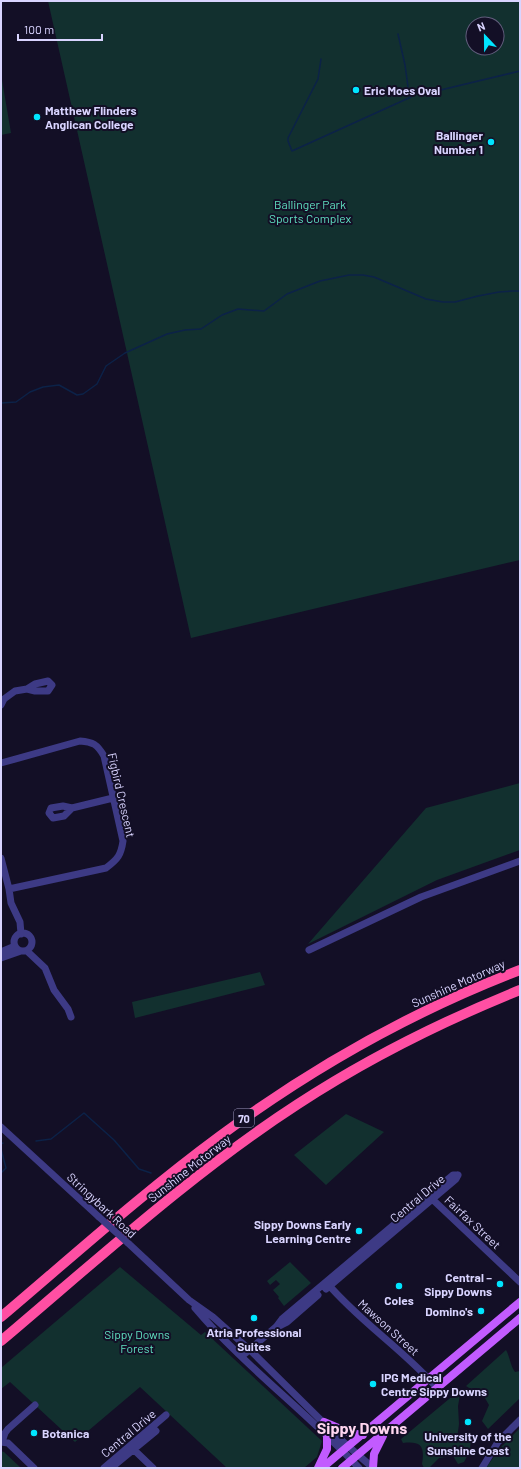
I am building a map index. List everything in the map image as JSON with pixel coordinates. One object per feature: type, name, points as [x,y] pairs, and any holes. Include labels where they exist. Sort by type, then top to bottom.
[{"type":"highway","name":"Sunshine Motorway","points":[[1,1317],[186,1162],[219,1136],[276,1097],[329,1063],[396,1026],[474,989],[520,970]]},
{"type":"highway","name":"Sunshine Motorway","points":[[1,1341],[206,1169],[297,1104],[361,1066],[410,1040],[476,1008],[520,990]]},
{"type":"main road","points":[[322,1468],[520,1302]]},
{"type":"main road","points":[[342,1468],[520,1318]]},
{"type":"main road","points":[[324,1422],[350,1433],[363,1435]]},
{"type":"main road","points":[[373,1468],[374,1454],[385,1432]]},
{"type":"main road","points":[[318,1468],[327,1449],[327,1435]]},
{"type":"street","points":[[1,705],[4,699],[15,691],[27,689]]},
{"type":"street","name":"Figbird Crescent","points":[[1,763],[80,741],[90,742],[99,748],[104,756],[123,841],[121,853],[115,861],[106,868],[9,889]]},
{"type":"street","points":[[72,808],[113,798]]},
{"type":"street","points":[[1,858],[11,903],[20,922],[21,934]]},
{"type":"street","points":[[309,950],[421,897],[520,861]]},
{"type":"street","points":[[1,958],[24,951],[31,947],[32,940],[28,935],[21,934],[15,939],[15,946]]},
{"type":"street","points":[[15,946],[24,951],[45,968],[54,990],[68,1009],[71,1017]]},
{"type":"street","points":[[1,952],[15,946]]},
{"type":"street","name":"Stringybark Road","points":[[1,1127],[189,1300],[218,1333],[327,1435],[346,1449],[358,1454],[373,1468]]},
{"type":"street","name":"Fairfax Street","points":[[430,1198],[520,1282]]},
{"type":"street","name":"Central Drive","points":[[242,1356],[276,1328],[287,1322],[328,1284],[430,1198]]},
{"type":"street","name":"Mawson Street","points":[[328,1284],[437,1388]]},
{"type":"street","name":"Stringybark Road","points":[[189,1300],[213,1317],[250,1350],[324,1422],[346,1449],[351,1460],[359,1468]]},
{"type":"street","points":[[34,1406],[8,1429],[2,1442],[9,1445],[34,1468]]},
{"type":"street","name":"Central Drive","points":[[104,1468],[168,1417]]},
{"type":"street","points":[[482,1468],[498,1442],[520,1420]]},
{"type":"street","points":[[131,1448],[153,1468]]},
{"type":"street","name":"Central Drive","points":[[111,1468],[131,1448]]},
{"type":"green space","name":"Ballinger Park Sports Complex","points":[[48,1],[520,1],[520,560],[191,638]]},
{"type":"green space","points":[[1,74],[11,133],[1,135]]},
{"type":"green space","points":[[520,783],[520,850],[437,880],[308,944],[426,808]]},
{"type":"green space","points":[[260,972],[265,985],[135,1018],[132,1002]]},
{"type":"green space","points":[[346,1114],[384,1132],[326,1185],[294,1155]]},
{"type":"green space","points":[[290,1262],[311,1283],[284,1306],[273,1290],[280,1284],[276,1280],[270,1285],[267,1281]]},
{"type":"green space","name":"Sippy Downs Forest","points":[[120,1267],[201,1335],[205,1332],[322,1441],[317,1457],[304,1468],[227,1468],[140,1387],[75,1442],[10,1382],[1,1389],[1,1368]]},
{"type":"green space","points":[[506,1350],[515,1372],[520,1371],[520,1398],[488,1429],[482,1421],[489,1405],[482,1393],[474,1391],[466,1386]]},
{"type":"green space","points":[[461,1389],[458,1406],[459,1424],[457,1439],[471,1442],[469,1453],[464,1462],[458,1464],[453,1456],[439,1458],[429,1468],[424,1468],[422,1464],[423,1453],[420,1446],[414,1443],[403,1443],[401,1439]]},
{"type":"green space","points":[[520,1428],[520,1468],[486,1468],[500,1448]]},
{"type":"green space","points":[[1,1451],[4,1452],[21,1468],[1,1468]]},
{"type":"waterway","points":[[398,34],[408,87]]},
{"type":"waterway","points":[[321,59],[318,79],[288,138],[292,151],[411,97]]},
{"type":"waterway","points":[[424,94],[520,71]]},
{"type":"waterway","points":[[1,403],[16,402],[30,392],[43,387],[59,385],[77,395],[83,394],[97,384],[106,366],[125,353],[167,334],[185,330],[201,329],[222,315],[238,309],[264,311],[287,294],[320,281],[349,275],[363,275],[374,277],[426,299],[443,302],[455,302],[499,292],[520,291]]},
{"type":"waterway","points":[[36,1141],[51,1139],[84,1113],[114,1140],[139,1169],[151,1173]]},
{"type":"waterway","points":[[1,1149],[6,1168],[1,1173]]},
{"type":"place","name":"Eric Moes Oval","points":[[356,90]]},
{"type":"place","name":"Matthew Flinders Anglican College","points":[[37,117]]},
{"type":"place","name":"Ballinger Number 1","points":[[491,142]]},
{"type":"place","name":"Sippy Downs Early Learning Centre","points":[[359,1231]]},
{"type":"place","name":"Central – Sippy Downs","points":[[500,1284]]},
{"type":"place","name":"Coles","points":[[399,1286]]},
{"type":"place","name":"Domino's","points":[[481,1311]]},
{"type":"place","name":"Atria Professional Suites","points":[[254,1318]]},
{"type":"place","name":"IPG Medical Centre Sippy Downs","points":[[373,1384]]},
{"type":"place","name":"University of the Sunshine Coast","points":[[468,1422]]},
{"type":"place","name":"Botanica","points":[[34,1433]]},
{"type":"district","name":"Sippy Downs","points":[[362,1427]]}]
